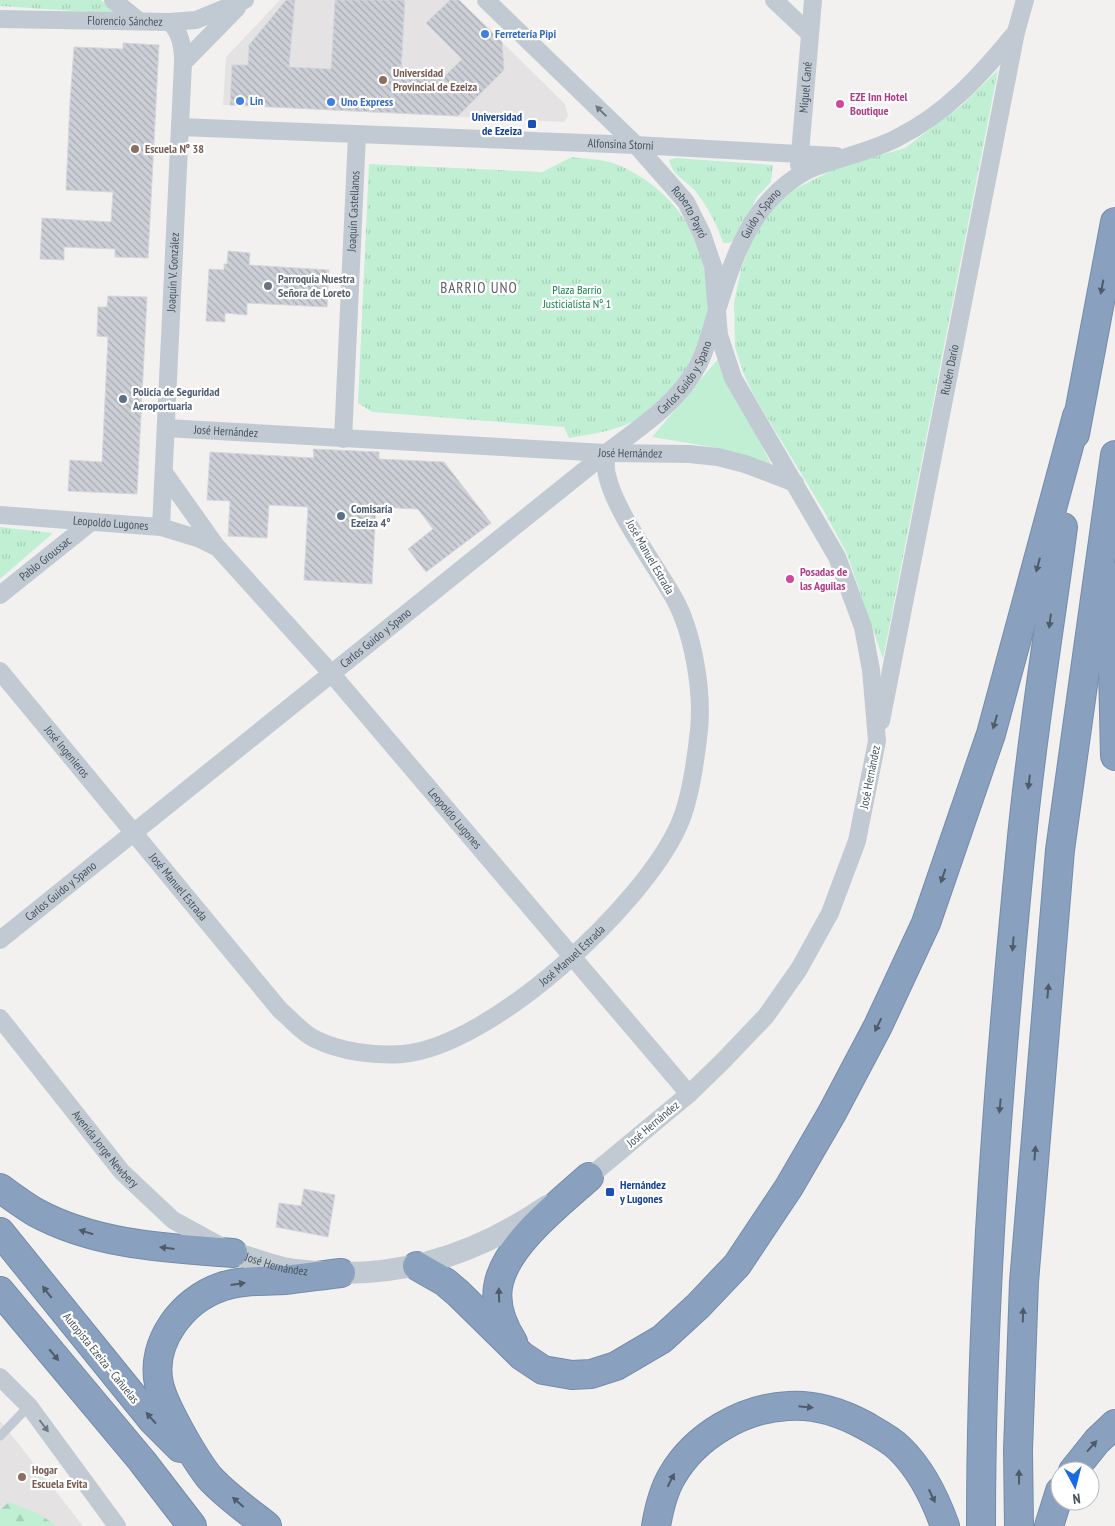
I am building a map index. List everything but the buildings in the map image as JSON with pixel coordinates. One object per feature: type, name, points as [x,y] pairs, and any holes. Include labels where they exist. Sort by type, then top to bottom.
[{"type":"highway","points":[[981,1526],[981,1450],[987,1290],[1020,855],[1077,416],[1115,222]]},
{"type":"highway","points":[[417,1266],[445,1282],[458,1293],[522,1356],[543,1370],[572,1375],[591,1374],[616,1366],[662,1339],[737,1265],[789,1187],[878,1026],[926,923],[991,734],[1077,416]]},
{"type":"highway","points":[[1019,1526],[1018,1450],[1024,1282],[1060,850],[1115,455]]},
{"type":"highway","points":[[1115,539],[1112,624],[1115,756]]},
{"type":"highway","points":[[522,1356],[505,1329],[499,1310],[498,1288],[501,1279],[508,1262],[533,1227],[589,1177]]},
{"type":"highway","points":[[0,1188],[35,1212],[67,1226],[106,1239],[171,1248],[233,1253]]},
{"type":"highway","name":"Autopista Ezeiza - Cañuelas","points":[[0,1232],[153,1421],[210,1477]]},
{"type":"highway","points":[[267,1526],[210,1477],[172,1416],[158,1383],[157,1363],[163,1341],[175,1319],[193,1302],[221,1287],[342,1273]]},
{"type":"highway","points":[[0,1291],[142,1461],[192,1526]]},
{"type":"highway","points":[[656,1526],[659,1510],[671,1477],[702,1440],[723,1426],[752,1413],[788,1406],[824,1409],[851,1418],[878,1433],[899,1448],[930,1489],[945,1526]]},
{"type":"highway","points":[[1081,1461],[1096,1441],[1115,1424]]},
{"type":"highway","points":[[142,1461],[207,1526]]},
{"type":"highway","points":[[1049,1526],[1054,1511]]},
{"type":"street","points":[[113,0],[139,21]]},
{"type":"street","name":"Florencio Sánchez","points":[[0,19],[170,22],[196,20],[215,14],[245,0]]},
{"type":"street","name":"Florencio Sánchez","points":[[183,63],[245,0]]},
{"type":"street","name":"Roberto Payró","points":[[486,0],[636,145],[686,202],[702,234],[713,266],[719,335],[733,378],[794,484]]},
{"type":"street","points":[[774,0],[810,34]]},
{"type":"street","name":"Miguel Cané","points":[[798,175],[813,0]]},
{"type":"street","name":"Rubén Darío","points":[[877,741],[1016,32],[1025,0]]},
{"type":"street","name":"Joaquín V. González","points":[[161,527],[183,63],[182,40],[170,22]]},
{"type":"street","name":"Alfonsina Storni","points":[[180,128],[636,145],[847,156],[896,139],[930,119],[977,80],[1016,32]]},
{"type":"street","name":"Joaquín Castellanos","points":[[343,439],[356,135]]},
{"type":"street","name":"Guido y Spano","points":[[718,310],[735,257],[754,218],[767,202],[798,175],[810,168],[847,156]]},
{"type":"street","name":"Carlos Guido y Spano","points":[[0,940],[331,673],[651,419],[676,396],[696,370],[708,345],[718,310]]},
{"type":"street","name":"José Hernández","points":[[166,428],[606,453],[681,453],[745,464],[794,484],[838,557],[863,627],[871,670],[877,741],[857,841],[830,913],[799,969],[766,1016],[689,1094],[589,1177],[512,1227],[474,1246],[417,1266],[379,1272],[342,1273],[293,1270],[233,1253]]},
{"type":"street","name":"José Manuel Estrada","points":[[132,833],[280,1010],[314,1039],[358,1053],[404,1054],[453,1041],[517,1001],[573,958],[616,915],[655,865],[679,826],[692,775],[699,728],[697,682],[691,645],[676,601],[615,498],[607,474],[606,453]]},
{"type":"street","name":"Leopoldo Lugones","points":[[165,474],[218,548],[331,673],[689,1094]]},
{"type":"street","name":"Leopoldo Lugones","points":[[0,515],[161,527],[200,539],[218,548]]},
{"type":"street","name":"Pablo Groussac","points":[[0,595],[90,523]]},
{"type":"street","name":"José Ingenieros","points":[[0,671],[132,833]]},
{"type":"street","name":"Avenida Jorge Newbery","points":[[0,1018],[122,1172],[173,1220],[233,1253]]},
{"type":"street","points":[[0,1376],[29,1406],[117,1526]]},
{"type":"lane","points":[[0,1436],[29,1406]]},
{"type":"shaded area","name":"Universidad Provincial de Ezeiza","points":[[280,0],[459,0],[565,104],[568,116],[564,122],[223,105],[226,57]]},
{"type":"shaded area","name":"Hogar Escuela Evita","points":[[0,1421],[6,1428],[83,1526],[0,1526]]},
{"type":"green space","points":[[0,0],[101,0],[118,14],[0,6]]},
{"type":"green space","points":[[998,70],[883,659],[847,554],[825,513],[753,394],[743,372],[735,347],[734,303],[741,269],[751,243],[763,220],[774,206],[793,190],[837,168],[905,148],[961,106]]},
{"type":"green space","name":"Plaza Barrio Justicialista Nº 1","points":[[572,157],[613,163],[649,182],[677,209],[688,225],[696,242],[709,295],[707,316],[701,336],[689,363],[666,398],[642,417],[625,425],[569,438],[564,427],[372,412],[358,403],[369,164],[542,172]]},
{"type":"green space","points":[[675,158],[773,165],[771,182],[757,197],[738,235],[730,243],[723,243],[715,223],[700,198],[673,170],[669,160]]},
{"type":"green space","points":[[718,359],[772,466],[718,448],[652,437]]},
{"type":"green space","points":[[0,527],[53,533],[0,579]]},
{"type":"green space","points":[[9,1502],[37,1513],[57,1526],[0,1526],[0,1510]]},
{"type":"place","name":"Ferretería Pipi","points":[[485,34]]},
{"type":"place","name":"Universidad Provincial de Ezeiza","points":[[383,80]]},
{"type":"place","name":"Lin","points":[[240,101]]},
{"type":"place","name":"Uno Express","points":[[331,102]]},
{"type":"place","name":"EZE Inn Hotel Boutique","points":[[840,104]]},
{"type":"place","name":"Universidad de Ezeiza","points":[[532,124]]},
{"type":"place","name":"Escuela Nº 38","points":[[135,149]]},
{"type":"place","name":"Parroquia Nuestra Señora de Loreto","points":[[268,286]]},
{"type":"place","name":"Policía de Seguridad Aeroportuaria","points":[[123,399]]},
{"type":"place","name":"Comisaría Ezeiza 4°","points":[[341,516]]},
{"type":"place","name":"Posadas de las Aguilas","points":[[790,579]]},
{"type":"place","name":"Hernández y Lugones","points":[[610,1192]]},
{"type":"place","name":"Hogar Escuela Evita","points":[[22,1477]]},
{"type":"district","name":"BARRIO UNO","points":[[479,288]]}]
